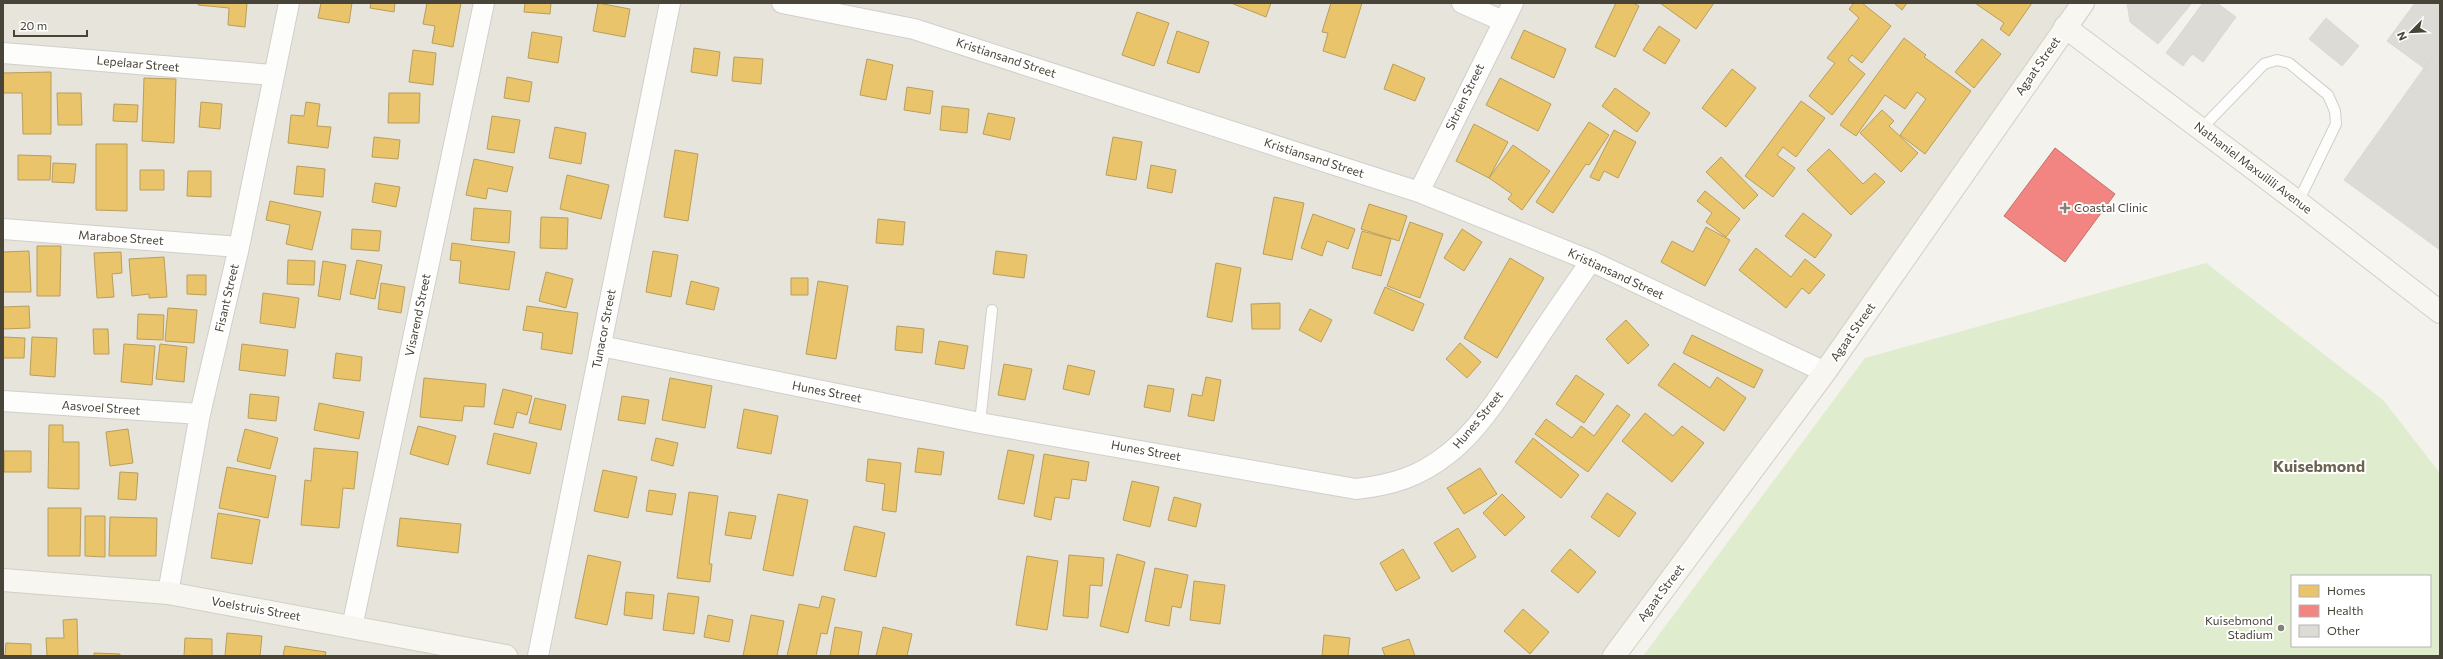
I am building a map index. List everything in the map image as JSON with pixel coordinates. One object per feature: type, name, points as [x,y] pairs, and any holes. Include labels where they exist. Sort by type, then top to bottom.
[{"type":"street","name":"Fisant Street","points":[[168,593],[200,414],[239,247],[273,75],[289,3]]},
{"type":"street","name":"Visarend Street","points":[[352,627],[484,3]]},
{"type":"street","name":"Tunacor Street","points":[[538,656],[670,3]]},
{"type":"street","name":"Kristiansand Street","points":[[782,3],[914,29],[1419,192],[1591,261],[1825,372]]},
{"type":"street","points":[[1462,3],[1503,21]]},
{"type":"street","name":"Sitrien Street","points":[[1419,192],[1513,3]]},
{"type":"street","name":"Agaat Street","points":[[1614,656],[1825,372],[2083,3]]},
{"type":"street","name":"Nathaniel Maxuilili Avenue","points":[[2065,27],[2298,202],[2440,312]]},
{"type":"street","name":"Lepelaar Street","points":[[3,53],[273,75]]},
{"type":"street","name":"Maraboe Street","points":[[3,230],[239,247]]},
{"type":"street","name":"Hunes Street","points":[[601,346],[980,423],[1356,489],[1388,485],[1420,472],[1449,454],[1473,429],[1505,387],[1591,261]]},
{"type":"street","name":"Aasvoel Street","points":[[3,401],[200,414]]},
{"type":"street","name":"Voelstruis Street","points":[[3,580],[168,593],[506,656]]},
{"type":"lane","points":[[2201,129],[2264,64],[2277,60],[2289,63],[2328,95],[2335,111],[2336,124],[2298,202]]},
{"type":"lane","points":[[980,423],[992,310]]},
{"type":"shaded area","points":[[3,3],[2084,3],[1614,656],[3,656]]},
{"type":"green space","points":[[2206,263],[2383,400],[2440,473],[2440,656],[1643,656],[1865,358]]},
{"type":"building: Homes","points":[[199,3],[247,3],[245,27],[228,25],[229,8],[198,5]]},
{"type":"building: Homes","points":[[321,3],[352,3],[349,23],[318,18]]},
{"type":"building: Homes","points":[[371,3],[395,3],[394,12],[370,8]]},
{"type":"building: Homes","points":[[427,3],[461,3],[453,47],[432,43],[435,26],[423,24]]},
{"type":"building: Homes","points":[[525,3],[551,3],[550,14],[524,12]]},
{"type":"building: Homes","points":[[598,3],[630,9],[625,37],[593,31]]},
{"type":"building: Homes","points":[[1231,3],[1271,3],[1266,17]]},
{"type":"building: Homes","points":[[1331,3],[1362,3],[1345,58],[1323,51],[1328,33],[1322,32]]},
{"type":"building: Homes","points":[[1616,3],[1633,3],[1639,6],[1615,57],[1595,47]]},
{"type":"building: Homes","points":[[1660,3],[1714,3],[1696,29]]},
{"type":"building: Homes","points":[[1854,3],[1862,3],[1891,26],[1862,63],[1852,55],[1848,60],[1865,74],[1832,115],[1809,96],[1835,63],[1827,58],[1859,18],[1849,9]]},
{"type":"building: Homes","points":[[1894,3],[1907,3],[1902,10]]},
{"type":"building: Homes","points":[[1975,3],[2032,3],[2009,36],[2000,29],[2004,23]]},
{"type":"building: Homes","points":[[1137,12],[1169,23],[1154,66],[1122,55]]},
{"type":"building: Homes","points":[[1659,26],[1680,40],[1665,64],[1643,50]]},
{"type":"building: Homes","points":[[1524,30],[1566,49],[1554,78],[1511,58]]},
{"type":"building: Homes","points":[[1177,31],[1209,42],[1199,73],[1167,63]]},
{"type":"building: Homes","points":[[532,32],[562,37],[558,63],[528,58]]},
{"type":"building: Homes","points":[[1904,38],[1926,55],[1924,57],[1971,91],[1925,154],[1900,135],[1926,99],[1917,92],[1905,109],[1885,95],[1856,136],[1840,125]]},
{"type":"building: Homes","points":[[1982,39],[2001,54],[1974,88],[1955,72]]},
{"type":"building: Homes","points":[[694,48],[720,52],[717,76],[691,72]]},
{"type":"building: Homes","points":[[413,50],[436,53],[433,85],[409,82]]},
{"type":"building: Homes","points":[[734,57],[763,59],[761,84],[732,81]]},
{"type":"building: Homes","points":[[867,59],[893,65],[886,100],[860,95]]},
{"type":"building: Homes","points":[[1393,64],[1425,78],[1415,101],[1384,89]]},
{"type":"building: Homes","points":[[1732,69],[1756,88],[1726,127],[1702,108]]},
{"type":"building: Homes","points":[[51,72],[51,134],[23,134],[22,93],[3,93],[3,73]]},
{"type":"building: Homes","points":[[507,77],[532,82],[529,102],[504,98]]},
{"type":"building: Homes","points":[[144,78],[176,79],[174,143],[142,141]]},
{"type":"building: Homes","points":[[1500,78],[1551,104],[1538,131],[1486,105]]},
{"type":"building: Homes","points":[[907,87],[933,91],[930,114],[904,110]]},
{"type":"building: Homes","points":[[1615,88],[1650,113],[1637,132],[1602,106]]},
{"type":"building: Homes","points":[[57,93],[81,93],[82,125],[58,125]]},
{"type":"building: Homes","points":[[389,93],[420,93],[419,123],[388,123]]},
{"type":"building: Homes","points":[[1801,101],[1825,118],[1796,157],[1783,147],[1777,155],[1795,168],[1773,197],[1745,176]]},
{"type":"building: Homes","points":[[201,102],[222,104],[220,129],[199,127]]},
{"type":"building: Homes","points":[[306,102],[320,104],[317,126],[331,127],[328,148],[288,143],[291,115],[304,116]]},
{"type":"building: Homes","points":[[114,104],[138,105],[137,122],[113,121]]},
{"type":"building: Homes","points":[[942,106],[969,109],[967,133],[940,130]]},
{"type":"building: Homes","points":[[1882,110],[1894,121],[1889,126],[1918,153],[1901,172],[1860,133]]},
{"type":"building: Homes","points":[[988,113],[1015,118],[1010,140],[983,134]]},
{"type":"building: Homes","points":[[492,116],[520,120],[514,153],[487,149]]},
{"type":"building: Homes","points":[[1589,122],[1609,135],[1589,165],[1586,164],[1553,213],[1536,202]]},
{"type":"building: Homes","points":[[1474,124],[1508,142],[1489,178],[1456,161]]},
{"type":"building: Homes","points":[[555,127],[586,133],[581,164],[549,158]]},
{"type":"building: Homes","points":[[1614,130],[1636,142],[1618,178],[1604,171],[1599,181],[1590,177]]},
{"type":"building: Homes","points":[[374,137],[400,140],[398,159],[372,157]]},
{"type":"building: Homes","points":[[1113,137],[1142,142],[1136,180],[1106,175]]},
{"type":"building: Homes","points":[[96,144],[127,144],[127,211],[96,210]]},
{"type":"building: Homes","points":[[1513,145],[1550,171],[1522,210],[1508,199],[1512,194],[1489,178]]},
{"type":"building: Homes","points":[[1829,149],[1863,184],[1875,173],[1885,182],[1851,215],[1807,170]]},
{"type":"building: Homes","points":[[675,150],[698,154],[688,221],[664,217]]},
{"type":"building: Homes","points":[[18,155],[51,156],[50,180],[18,180]]},
{"type":"building: Homes","points":[[1721,157],[1758,195],[1744,209],[1706,172]]},
{"type":"building: Homes","points":[[474,159],[513,167],[507,192],[488,188],[486,199],[466,195]]},
{"type":"building: Homes","points":[[53,163],[76,164],[74,183],[52,182]]},
{"type":"building: Homes","points":[[1151,165],[1176,170],[1172,193],[1147,188]]},
{"type":"building: Homes","points":[[297,166],[325,169],[323,197],[294,194]]},
{"type":"building: Homes","points":[[140,170],[164,170],[164,190],[140,190]]},
{"type":"building: Homes","points":[[188,171],[211,171],[211,197],[187,196]]},
{"type":"building: Homes","points":[[567,175],[609,185],[601,219],[560,209]]},
{"type":"building: Homes","points":[[375,183],[400,187],[396,207],[372,202]]},
{"type":"building: Homes","points":[[1705,191],[1740,219],[1726,237],[1706,222],[1712,213],[1697,201]]},
{"type":"building: Homes","points":[[1274,197],[1304,203],[1292,260],[1263,254]]},
{"type":"building: Homes","points":[[270,201],[321,212],[312,250],[286,244],[290,225],[266,220]]},
{"type":"building: Homes","points":[[1369,204],[1407,216],[1399,241],[1361,229]]},
{"type":"building: Homes","points":[[474,208],[511,211],[509,243],[471,240]]},
{"type":"building: Homes","points":[[1803,213],[1832,235],[1815,258],[1785,236]]},
{"type":"building: Homes","points":[[1313,214],[1355,229],[1348,249],[1327,241],[1322,256],[1301,248]]},
{"type":"building: Homes","points":[[541,217],[568,218],[567,249],[540,248]]},
{"type":"building: Homes","points":[[878,219],[905,222],[903,245],[876,243]]},
{"type":"building: Homes","points":[[1410,222],[1443,234],[1420,298],[1387,286]]},
{"type":"building: Homes","points":[[1706,227],[1730,240],[1705,286],[1661,262],[1672,241],[1693,252]]},
{"type":"building: Homes","points":[[352,229],[381,231],[379,251],[351,249]]},
{"type":"building: Homes","points":[[1462,229],[1482,242],[1464,271],[1444,258]]},
{"type":"building: Homes","points":[[1362,231],[1391,239],[1381,276],[1352,268]]},
{"type":"building: Homes","points":[[452,243],[515,252],[509,290],[459,283],[461,261],[450,260]]},
{"type":"building: Homes","points":[[37,246],[61,246],[60,296],[37,296]]},
{"type":"building: Homes","points":[[1756,248],[1791,277],[1805,259],[1825,275],[1809,294],[1802,288],[1786,308],[1739,270]]},
{"type":"building: Homes","points":[[29,251],[31,292],[3,292],[3,252]]},
{"type":"building: Homes","points":[[653,251],[678,255],[671,297],[646,292]]},
{"type":"building: Homes","points":[[996,251],[1027,255],[1024,278],[993,274]]},
{"type":"building: Homes","points":[[121,252],[122,273],[112,274],[114,297],[97,298],[94,253]]},
{"type":"building: Homes","points":[[164,257],[167,297],[149,298],[149,294],[132,296],[129,259]]},
{"type":"building: Homes","points":[[1510,258],[1544,278],[1497,358],[1464,338]]},
{"type":"building: Homes","points":[[288,260],[315,261],[314,285],[287,284]]},
{"type":"building: Homes","points":[[357,260],[382,265],[375,299],[350,294]]},
{"type":"building: Homes","points":[[323,261],[346,265],[340,300],[318,296]]},
{"type":"building: Homes","points":[[1216,263],[1241,268],[1232,322],[1207,317]]},
{"type":"building: Homes","points":[[546,272],[573,279],[566,308],[539,301]]},
{"type":"building: Homes","points":[[187,275],[206,275],[206,295],[187,294]]},
{"type":"building: Homes","points":[[791,278],[808,278],[808,295],[791,295]]},
{"type":"building: Homes","points":[[691,281],[719,288],[714,310],[686,304]]},
{"type":"building: Homes","points":[[818,281],[848,286],[836,359],[806,354]]},
{"type":"building: Homes","points":[[381,283],[405,287],[401,313],[378,309]]},
{"type":"building: Homes","points":[[1385,287],[1424,304],[1413,331],[1374,313]]},
{"type":"building: Homes","points":[[263,293],[299,298],[295,328],[260,323]]},
{"type":"building: Homes","points":[[1280,303],[1280,329],[1252,329],[1251,304]]},
{"type":"building: Homes","points":[[29,306],[30,328],[3,329],[3,307]]},
{"type":"building: Homes","points":[[527,306],[578,313],[572,354],[541,349],[543,333],[523,330]]},
{"type":"building: Homes","points":[[168,308],[197,310],[194,343],[165,341]]},
{"type":"building: Homes","points":[[1310,309],[1332,320],[1321,342],[1299,330]]},
{"type":"building: Homes","points":[[138,314],[164,315],[163,340],[137,339]]},
{"type":"building: Homes","points":[[1626,320],[1649,345],[1628,364],[1606,339]]},
{"type":"building: Homes","points":[[897,326],[924,329],[922,353],[895,350]]},
{"type":"building: Homes","points":[[93,329],[108,329],[109,354],[94,354]]},
{"type":"building: Homes","points":[[1692,335],[1763,370],[1754,388],[1683,353]]},
{"type":"building: Homes","points":[[3,337],[25,338],[24,358],[3,358]]},
{"type":"building: Homes","points":[[32,337],[57,338],[55,377],[30,375]]},
{"type":"building: Homes","points":[[939,341],[968,346],[964,369],[935,364]]},
{"type":"building: Homes","points":[[1460,343],[1481,362],[1467,378],[1446,359]]},
{"type":"building: Homes","points":[[124,344],[155,346],[152,385],[121,382]]},
{"type":"building: Homes","points":[[160,344],[187,347],[184,382],[156,379]]},
{"type":"building: Homes","points":[[242,344],[288,350],[285,376],[239,370]]},
{"type":"building: Homes","points":[[336,353],[362,357],[360,381],[333,378]]},
{"type":"building: Homes","points":[[1674,363],[1710,388],[1717,377],[1746,398],[1724,431],[1658,385]]},
{"type":"building: Homes","points":[[1004,364],[1032,369],[1025,400],[998,395]]},
{"type":"building: Homes","points":[[1068,365],[1095,371],[1089,395],[1063,389]]},
{"type":"building: Homes","points":[[1576,375],[1604,394],[1584,423],[1556,404]]},
{"type":"building: Homes","points":[[1206,377],[1221,380],[1214,421],[1188,416],[1192,394],[1202,396]]},
{"type":"building: Homes","points":[[424,378],[486,384],[484,407],[464,406],[462,421],[420,417]]},
{"type":"building: Homes","points":[[670,378],[712,386],[705,428],[662,420]]},
{"type":"building: Homes","points":[[1148,385],[1174,389],[1170,412],[1144,407]]},
{"type":"building: Homes","points":[[503,389],[532,396],[527,415],[517,412],[513,428],[494,424]]},
{"type":"building: Homes","points":[[250,394],[279,397],[276,421],[248,418]]},
{"type":"building: Homes","points":[[622,396],[649,400],[645,424],[618,420]]},
{"type":"building: Homes","points":[[535,398],[566,405],[561,430],[529,423]]},
{"type":"building: Homes","points":[[319,403],[364,412],[359,439],[314,430]]},
{"type":"building: Homes","points":[[1617,405],[1630,415],[1588,472],[1535,434],[1546,419],[1572,438],[1581,426],[1594,436]]},
{"type":"building: Homes","points":[[744,409],[778,416],[771,454],[737,448]]},
{"type":"building: Homes","points":[[1645,413],[1673,436],[1682,426],[1704,443],[1672,482],[1622,441]]},
{"type":"building: Homes","points":[[49,425],[63,425],[63,442],[79,442],[79,489],[48,488]]},
{"type":"building: Homes","points":[[418,426],[456,436],[448,465],[410,454]]},
{"type":"building: Homes","points":[[128,429],[133,463],[110,466],[106,432]]},
{"type":"building: Homes","points":[[245,429],[278,438],[270,469],[237,461]]},
{"type":"building: Homes","points":[[494,433],[537,443],[530,474],[487,464]]},
{"type":"building: Homes","points":[[656,438],[678,443],[673,466],[651,460]]},
{"type":"building: Homes","points":[[1533,438],[1579,475],[1561,498],[1515,462]]},
{"type":"building: Homes","points":[[314,448],[358,452],[354,489],[343,488],[339,528],[301,525],[305,480],[311,481]]},
{"type":"building: Homes","points":[[918,448],[944,452],[941,475],[915,472]]},
{"type":"building: Homes","points":[[1008,450],[1034,455],[1024,504],[998,499]]},
{"type":"building: Homes","points":[[4,451],[31,451],[31,472],[4,472]]},
{"type":"building: Homes","points":[[1044,454],[1089,462],[1086,481],[1072,479],[1069,499],[1055,497],[1051,520],[1034,516]]},
{"type":"building: Homes","points":[[868,459],[901,463],[896,512],[882,510],[885,484],[866,481]]},
{"type":"building: Homes","points":[[227,467],[276,476],[268,518],[219,508]]},
{"type":"building: Homes","points":[[1480,468],[1497,494],[1464,514],[1447,488]]},
{"type":"building: Homes","points":[[603,470],[637,477],[628,518],[594,511]]},
{"type":"building: Homes","points":[[120,472],[138,473],[136,500],[118,499]]},
{"type":"building: Homes","points":[[1132,481],[1159,487],[1150,527],[1123,520]]},
{"type":"building: Homes","points":[[649,490],[676,494],[672,515],[646,511]]},
{"type":"building: Homes","points":[[689,492],[718,496],[709,564],[712,564],[710,582],[677,578]]},
{"type":"building: Homes","points":[[1607,493],[1636,513],[1619,537],[1591,517]]},
{"type":"building: Homes","points":[[778,494],[808,500],[793,576],[763,570]]},
{"type":"building: Homes","points":[[1502,494],[1525,517],[1505,536],[1483,513]]},
{"type":"building: Homes","points":[[1174,497],[1201,504],[1196,527],[1168,520]]},
{"type":"building: Homes","points":[[48,508],[81,508],[80,556],[48,556]]},
{"type":"building: Homes","points":[[729,512],[756,516],[751,539],[725,535]]},
{"type":"building: Homes","points":[[218,513],[260,520],[252,564],[211,558]]},
{"type":"building: Homes","points":[[85,516],[105,516],[105,557],[85,556]]},
{"type":"building: Homes","points":[[110,517],[157,518],[156,556],[109,556]]},
{"type":"building: Homes","points":[[400,518],[461,524],[458,553],[397,546]]},
{"type":"building: Homes","points":[[854,526],[885,533],[876,577],[844,570]]},
{"type":"building: Homes","points":[[1458,528],[1476,557],[1452,572],[1434,543]]},
{"type":"building: Homes","points":[[1403,549],[1420,578],[1396,591],[1380,563]]},
{"type":"building: Homes","points":[[1570,549],[1596,572],[1578,593],[1551,571]]},
{"type":"building: Homes","points":[[1117,554],[1145,562],[1128,633],[1100,626]]},
{"type":"building: Homes","points":[[588,555],[621,562],[607,625],[575,618]]},
{"type":"building: Homes","points":[[1069,555],[1104,558],[1102,586],[1090,585],[1088,618],[1063,616]]},
{"type":"building: Homes","points":[[1027,556],[1058,561],[1047,630],[1016,625]]},
{"type":"building: Homes","points":[[1155,568],[1188,575],[1181,608],[1172,606],[1169,626],[1145,621]]},
{"type":"building: Homes","points":[[1194,581],[1225,585],[1220,624],[1190,620]]},
{"type":"building: Homes","points":[[626,592],[654,595],[652,619],[624,615]]},
{"type":"building: Homes","points":[[668,593],[699,597],[694,634],[663,630]]},
{"type":"building: Homes","points":[[822,596],[835,599],[827,634],[821,633],[816,656],[787,656],[799,604],[819,608]]},
{"type":"building: Homes","points":[[1523,609],[1549,632],[1530,654],[1504,631]]},
{"type":"building: Homes","points":[[708,615],[733,620],[729,642],[704,637]]},
{"type":"building: Homes","points":[[751,615],[784,621],[777,656],[743,656]]},
{"type":"building: Homes","points":[[77,619],[78,656],[47,656],[46,638],[64,638],[63,620]]},
{"type":"building: Homes","points":[[835,627],[862,632],[858,656],[830,656]]},
{"type":"building: Homes","points":[[883,627],[912,634],[907,656],[876,656]]},
{"type":"building: Homes","points":[[227,633],[262,636],[260,656],[225,656]]},
{"type":"building: Homes","points":[[1324,635],[1350,638],[1348,656],[1322,656]]},
{"type":"building: Homes","points":[[185,638],[212,639],[212,656],[184,656]]},
{"type":"building: Homes","points":[[1409,639],[1415,656],[1385,656],[1382,648]]},
{"type":"building: Homes","points":[[6,643],[31,644],[31,656],[5,656]]},
{"type":"building: Homes","points":[[285,646],[326,652],[325,656],[283,656]]},
{"type":"building: Homes","points":[[94,653],[120,654],[120,656],[94,656]]},
{"type":"building: Health","points":[[2055,148],[2115,194],[2065,262],[2004,216]]},
{"type":"building: Other","points":[[2127,3],[2192,3],[2158,44],[2130,22]]},
{"type":"building: Other","points":[[2203,3],[2217,3],[2236,17],[2203,62],[2192,54],[2183,66],[2166,53]]},
{"type":"building: Other","points":[[2415,3],[2440,3],[2440,46],[2424,68],[2387,41]]},
{"type":"building: Other","points":[[2326,18],[2359,46],[2342,66],[2309,39]]},
{"type":"building: Other","points":[[2440,46],[2440,80],[2424,68]]},
{"type":"building: Other","points":[[2424,68],[2440,80],[2440,250],[2344,180]]},
{"type":"place","name":"Coastal Clinic","points":[[2065,208]]},
{"type":"place","name":"Kuisebmond Stadium","points":[[2281,628]]},
{"type":"district","name":"Kuisebmond","points":[[2319,466]]}]
